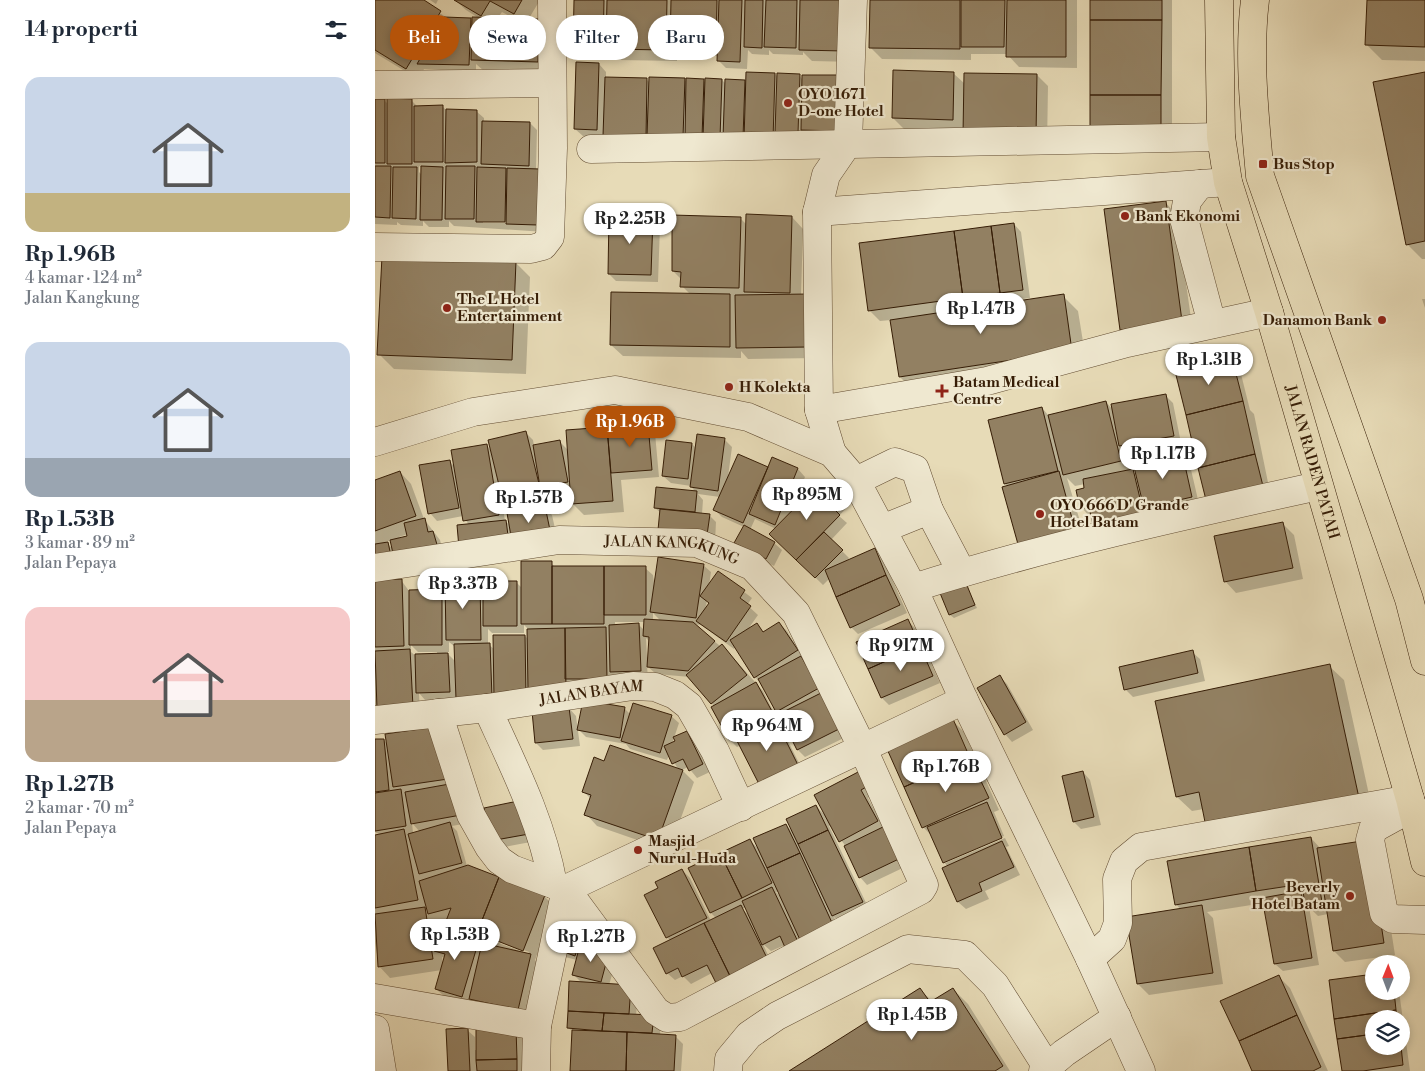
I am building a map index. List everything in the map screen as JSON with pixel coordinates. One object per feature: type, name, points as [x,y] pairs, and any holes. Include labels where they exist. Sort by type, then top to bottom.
[{"type":"main road","name":"JALAN RADEN PATAH","points":[[1219,0],[1221,137],[1229,182],[1269,312],[1411,803],[1425,862]]},
{"type":"main road","points":[[1255,0],[1252,28],[1255,118],[1260,176],[1409,599],[1425,661]]},
{"type":"street","points":[[375,247],[531,249],[543,246],[550,237],[552,227],[552,0]]},
{"type":"street","points":[[853,0],[848,143],[826,175],[817,212],[819,410],[832,453],[856,481],[913,588],[964,700],[1090,959],[1141,1071]]},
{"type":"street","points":[[377,83],[551,83]]},
{"type":"street","points":[[591,149],[1221,137]]},
{"type":"street","points":[[817,212],[1229,182]]},
{"type":"street","points":[[1200,184],[1187,201],[1183,219],[1212,324]]},
{"type":"street","points":[[819,410],[987,382],[1127,343],[1269,312]]},
{"type":"street","points":[[375,442],[473,412],[615,390],[748,417],[832,453]]},
{"type":"street","points":[[856,481],[895,462],[915,469],[929,510],[962,573]]},
{"type":"street","points":[[913,588],[962,573],[1173,518],[1318,486]]},
{"type":"street","points":[[882,529],[929,510]]},
{"type":"street","name":"JALAN KANGKUNG","points":[[375,568],[559,540],[697,543],[752,566],[796,612],[863,749],[923,879],[924,885],[921,890],[680,1017],[667,1018],[656,1011],[559,886]]},
{"type":"street","name":"JALAN BAYAM","points":[[375,720],[487,708],[633,686],[655,687],[675,696],[689,706],[715,750],[741,807]]},
{"type":"street","points":[[438,713],[471,815],[489,847],[499,860],[512,869],[559,886],[741,807],[964,700]]},
{"type":"street","points":[[487,708],[532,811],[559,886],[537,1026],[536,1071]]},
{"type":"street","points":[[1411,803],[1373,829],[1370,840],[1384,913],[1393,919],[1425,920]]},
{"type":"street","points":[[1090,959],[1112,939],[1118,924],[1117,879],[1124,861],[1141,847],[1411,803]]},
{"type":"street","points":[[728,1071],[729,1059],[749,1035],[763,1025],[908,949],[965,955],[995,985],[1045,1069],[1082,1039],[1117,1017]]},
{"type":"street","points":[[375,998],[537,1026]]},
{"type":"street","points":[[375,1029],[382,1071]]},
{"type":"building","points":[[375,0],[424,0],[441,11],[439,15],[390,15],[390,59],[375,50]]},
{"type":"building","points":[[454,0],[522,0],[514,14],[490,1],[482,15]]},
{"type":"building","points":[[574,0],[604,0],[604,15],[574,15]]},
{"type":"building","points":[[607,0],[667,0],[667,15],[648,15],[648,50],[638,50],[638,15],[607,15]]},
{"type":"building","points":[[671,0],[717,0],[717,15],[671,15]]},
{"type":"building","points":[[719,0],[742,0],[740,62],[717,61],[724,60],[724,15],[719,15]]},
{"type":"building","points":[[745,0],[763,0],[762,48],[744,47]]},
{"type":"building","points":[[766,0],[797,0],[796,48],[764,47]]},
{"type":"building","points":[[800,0],[845,0],[844,51],[799,50]]},
{"type":"building","points":[[870,0],[960,0],[960,49],[869,48]]},
{"type":"building","points":[[961,0],[1005,0],[1004,47],[961,47]]},
{"type":"building","points":[[1007,0],[1066,0],[1066,57],[1006,57]]},
{"type":"building","points":[[1090,0],[1162,0],[1162,20],[1090,20]]},
{"type":"building","points":[[1367,0],[1425,0],[1425,47],[1365,45]]},
{"type":"building","points":[[459,18],[469,18],[469,65],[417,64],[419,60],[459,60]]},
{"type":"building","points":[[1090,20],[1162,20],[1161,95],[1090,95]]},
{"type":"building","points":[[391,60],[411,60],[406,69]]},
{"type":"building","points":[[471,60],[538,60],[538,62]]},
{"type":"building","points":[[576,62],[599,63],[597,130],[574,129]]},
{"type":"building","points":[[893,70],[954,72],[953,120],[892,118]]},
{"type":"building","points":[[746,72],[775,73],[773,140],[744,140]]},
{"type":"building","points":[[1425,72],[1425,241],[1406,245],[1373,82]]},
{"type":"building","name":"OYO 1671 D-one Hotel","points":[[777,73],[800,74],[798,133],[775,133]]},
{"type":"building","points":[[964,73],[1037,74],[1036,136],[963,135]]},
{"type":"building","points":[[802,75],[840,75],[839,131],[801,130]]},
{"type":"building","points":[[605,77],[647,78],[646,138],[603,136]]},
{"type":"building","points":[[649,77],[685,78],[683,137],[647,136]]},
{"type":"building","points":[[686,78],[704,79],[702,138],[685,138]]},
{"type":"building","points":[[705,78],[722,79],[720,138],[703,138]]},
{"type":"building","points":[[725,79],[745,80],[743,138],[723,138]]},
{"type":"building","points":[[1090,95],[1161,95],[1161,134],[1090,134]]},
{"type":"building","points":[[387,98],[412,99],[412,164],[387,164]]},
{"type":"building","points":[[375,99],[385,99],[385,163],[375,163]]},
{"type":"building","points":[[443,105],[443,162],[414,162],[414,106]]},
{"type":"building","points":[[446,109],[477,110],[477,162],[445,163]]},
{"type":"building","points":[[482,121],[530,122],[529,166],[481,164]]},
{"type":"building","points":[[375,166],[391,166],[390,218],[375,217]]},
{"type":"building","points":[[421,166],[443,167],[442,220],[420,220]]},
{"type":"building","points":[[446,166],[475,166],[474,219],[445,219]]},
{"type":"building","points":[[393,167],[417,167],[416,219],[392,218]]},
{"type":"building","points":[[477,167],[506,168],[505,222],[476,222]]},
{"type":"building","points":[[507,168],[540,169],[538,225],[506,224]]},
{"type":"building","points":[[1166,201],[1182,321],[1120,330],[1104,209]]},
{"type":"building","points":[[746,214],[792,216],[790,293],[744,292]]},
{"type":"building","points":[[672,215],[741,217],[739,288],[680,287],[681,272],[672,271]]},
{"type":"building","points":[[609,216],[653,217],[651,275],[608,274]]},
{"type":"building","points":[[1014,223],[1023,290],[1000,293],[991,226]]},
{"type":"building","points":[[991,226],[1000,293],[963,298],[954,231]]},
{"type":"building","points":[[954,231],[963,298],[868,311],[859,243]]},
{"type":"building","name":"The L Hotel Entertainment","points":[[382,256],[516,261],[512,360],[377,355]]},
{"type":"building","points":[[611,292],[730,294],[730,347],[610,345]]},
{"type":"building","points":[[808,294],[808,347],[736,348],[735,295]]},
{"type":"building","points":[[1064,294],[1072,351],[899,377],[890,320]]},
{"type":"building","points":[[1232,358],[1243,401],[1186,415],[1175,371]]},
{"type":"building","points":[[1166,394],[1174,436],[1119,446],[1111,404]]},
{"type":"building","points":[[1106,401],[1121,461],[1063,475],[1048,415]]},
{"type":"building","points":[[1243,401],[1255,454],[1198,468],[1186,415]]},
{"type":"building","points":[[1042,407],[1058,471],[1004,484],[988,420]]},
{"type":"building","points":[[648,424],[652,470],[611,473],[607,427]]},
{"type":"building","points":[[607,427],[613,501],[571,504],[566,430]]},
{"type":"building","points":[[526,431],[543,500],[505,510],[488,440]]},
{"type":"building","points":[[697,434],[725,438],[718,491],[690,487]]},
{"type":"building","points":[[560,440],[568,482],[540,487],[533,445]]},
{"type":"building","points":[[666,440],[692,443],[688,479],[662,476]]},
{"type":"building","points":[[487,444],[499,515],[463,521],[451,450]]},
{"type":"building","points":[[1182,452],[1192,497],[1144,508],[1133,463]]},
{"type":"building","points":[[738,454],[768,467],[743,523],[713,510]]},
{"type":"building","points":[[1255,454],[1265,494],[1208,508],[1198,468]]},
{"type":"building","points":[[772,457],[798,468],[775,525],[749,514]]},
{"type":"building","points":[[450,460],[459,508],[428,514],[419,465]]},
{"type":"building","points":[[1133,469],[1144,515],[1093,526],[1089,507],[1080,509],[1076,490],[1084,488],[1083,479]]},
{"type":"building","points":[[400,471],[416,516],[375,531],[375,480]]},
{"type":"building","name":"OYO 666 D' Grande Hotel Batam","points":[[1059,471],[1078,540],[1021,555],[1002,487]]},
{"type":"building","points":[[822,480],[841,499],[832,507],[840,515],[796,560],[769,534]]},
{"type":"building","points":[[656,487],[697,491],[695,512],[654,508]]},
{"type":"building","points":[[545,506],[551,535],[512,542],[507,513]]},
{"type":"building","points":[[660,509],[710,514],[707,535],[658,530]]},
{"type":"building","points":[[425,518],[428,532],[433,531],[438,548],[394,558],[390,540],[407,536],[404,523]]},
{"type":"building","points":[[506,520],[509,543],[459,548],[457,525]]},
{"type":"building","points":[[1283,522],[1293,568],[1224,582],[1214,536]]},
{"type":"building","points":[[744,525],[775,542],[766,559],[734,543]]},
{"type":"building","points":[[824,532],[843,550],[815,578],[796,560]]},
{"type":"building","points":[[388,542],[391,556],[375,558],[375,544]]},
{"type":"building","points":[[875,548],[886,575],[836,597],[825,570]]},
{"type":"building","points":[[658,557],[704,564],[696,618],[650,612]]},
{"type":"building","points":[[521,561],[552,561],[552,624],[521,624]]},
{"type":"building","points":[[552,566],[604,566],[604,624],[552,624]]},
{"type":"building","points":[[604,566],[646,566],[646,615],[604,615]]},
{"type":"building","points":[[718,571],[745,590],[740,598],[751,606],[726,642],[696,621],[709,603],[700,596]]},
{"type":"building","points":[[886,575],[900,605],[850,628],[836,597]]},
{"type":"building","points":[[402,579],[404,646],[375,647],[375,580]]},
{"type":"building","points":[[480,580],[481,640],[446,640],[445,581]]},
{"type":"building","points":[[483,581],[517,581],[517,626],[483,626]]},
{"type":"building","points":[[966,583],[975,605],[949,615],[940,593]]},
{"type":"building","points":[[442,589],[442,645],[409,645],[409,590]]},
{"type":"building","points":[[644,619],[693,622],[715,641],[688,671],[647,667],[649,637],[643,636]]},
{"type":"building","points":[[908,619],[920,646],[868,669],[856,642]]},
{"type":"building","points":[[779,622],[798,650],[754,678],[730,640],[757,623],[763,632]]},
{"type":"building","points":[[639,623],[641,671],[610,672],[609,625]]},
{"type":"building","points":[[606,627],[607,679],[565,679],[565,628]]},
{"type":"building","points":[[565,628],[566,688],[528,689],[527,629]]},
{"type":"building","points":[[493,635],[525,635],[526,697],[494,697]]},
{"type":"building","points":[[490,643],[492,697],[456,699],[454,644]]},
{"type":"building","points":[[722,644],[747,675],[711,704],[686,675]]},
{"type":"building","points":[[920,646],[933,676],[881,698],[868,669]]},
{"type":"building","points":[[410,649],[413,707],[377,709],[375,651]]},
{"type":"building","points":[[1193,650],[1198,673],[1124,690],[1119,667]]},
{"type":"building","points":[[448,653],[450,692],[416,693],[415,654]]},
{"type":"building","points":[[801,656],[819,688],[776,712],[758,679]]},
{"type":"building","points":[[1330,664],[1359,798],[1228,826],[1226,818],[1205,822],[1199,792],[1176,797],[1155,701]]},
{"type":"building","points":[[1000,675],[1026,722],[1004,735],[977,688]]},
{"type":"building","points":[[756,682],[774,715],[729,740],[711,707]]},
{"type":"building","points":[[825,691],[843,727],[797,750],[779,714]]},
{"type":"building","points":[[583,700],[625,707],[620,738],[577,730]]},
{"type":"building","points":[[633,703],[672,715],[660,753],[621,741]]},
{"type":"building","points":[[569,707],[573,739],[535,743],[532,711]]},
{"type":"building","points":[[775,719],[798,765],[759,784],[736,739]]},
{"type":"building","points":[[953,719],[970,758],[904,787],[887,749]]},
{"type":"building","points":[[440,726],[448,779],[393,787],[385,734]]},
{"type":"building","points":[[687,731],[703,764],[689,771],[683,759],[672,764],[664,746],[675,741],[673,737]]},
{"type":"building","points":[[375,739],[384,739],[389,790],[375,792]]},
{"type":"building","points":[[610,745],[683,770],[658,840],[584,815],[591,795],[582,792],[594,757],[604,761]]},
{"type":"building","points":[[970,758],[989,798],[922,828],[904,787]]},
{"type":"building","points":[[860,771],[868,786],[861,790],[878,821],[839,842],[814,795]]},
{"type":"building","points":[[1083,771],[1094,817],[1073,822],[1062,776]]},
{"type":"building","points":[[455,783],[461,815],[411,824],[405,792]]},
{"type":"building","points":[[401,789],[406,826],[375,831],[375,793]]},
{"type":"building","points":[[523,800],[529,834],[490,841],[484,808]]},
{"type":"building","points":[[987,802],[1002,838],[943,863],[927,827]]},
{"type":"building","points":[[816,805],[828,830],[798,844],[786,819]]},
{"type":"building","points":[[450,822],[462,863],[419,874],[408,834]]},
{"type":"building","points":[[786,824],[800,853],[767,868],[753,838]]},
{"type":"building","points":[[887,825],[903,857],[859,878],[844,846]]},
{"type":"building","points":[[404,829],[418,900],[375,908],[375,835]]},
{"type":"building","points":[[828,830],[863,902],[832,916],[798,844]]},
{"type":"building","points":[[1311,837],[1322,902],[1305,905],[1302,884],[1256,891],[1249,847]]},
{"type":"building","points":[[750,839],[772,883],[742,898],[720,853]]},
{"type":"building","name":"Beverly Hotel Batam","points":[[1368,840],[1384,943],[1333,951],[1317,848]]},
{"type":"building","points":[[1002,841],[1014,867],[979,883],[982,891],[957,902],[942,868]]},
{"type":"building","points":[[1249,847],[1256,891],[1175,905],[1167,861]]},
{"type":"building","points":[[720,853],[742,898],[710,913],[688,868]]},
{"type":"building","points":[[800,853],[834,927],[801,942],[767,868]]},
{"type":"building","points":[[468,865],[499,877],[477,933],[446,921],[451,908],[428,914],[419,881]]},
{"type":"building","points":[[682,869],[707,918],[666,938],[644,895],[658,888],[655,882]]},
{"type":"building","points":[[499,877],[545,895],[523,951],[477,933]]},
{"type":"building","points":[[772,887],[800,946],[787,952],[780,936],[762,945],[742,901]]},
{"type":"building","points":[[1301,891],[1312,958],[1274,964],[1262,898]]},
{"type":"building","points":[[741,905],[767,958],[730,976],[704,923]]},
{"type":"building","points":[[1202,905],[1213,973],[1137,984],[1126,917]]},
{"type":"building","points":[[425,907],[433,959],[378,967],[375,914]]},
{"type":"building","points":[[568,913],[587,919],[575,956],[556,949]]},
{"type":"building","points":[[704,923],[730,976],[716,983],[707,965],[682,977],[678,968],[666,974],[653,948]]},
{"type":"building","points":[[441,929],[479,940],[462,997],[435,989],[445,954],[434,951]]},
{"type":"building","points":[[482,943],[531,954],[518,1010],[469,999]]},
{"type":"building","points":[[580,945],[609,952],[601,982],[572,975]]},
{"type":"building","points":[[1279,975],[1297,1015],[1239,1041],[1220,1001]]},
{"type":"building","points":[[1365,975],[1365,1000],[1395,1000],[1396,1010],[1365,1010],[1365,1014],[1334,1019],[1329,980]]},
{"type":"building","points":[[569,981],[631,985],[629,1014],[568,1011]]},
{"type":"building","points":[[920,988],[930,1002],[953,988],[1003,1066],[995,1071],[789,1071]]},
{"type":"building","points":[[568,1011],[604,1013],[602,1031],[567,1028]]},
{"type":"building","points":[[604,1013],[654,1015],[652,1033],[602,1031]]},
{"type":"building","points":[[1365,1014],[1365,1035],[1337,1039],[1334,1019]]},
{"type":"building","points":[[1297,1015],[1321,1067],[1313,1071],[1252,1071],[1239,1041]]},
{"type":"building","points":[[468,1028],[470,1071],[448,1071],[446,1029]]},
{"type":"building","points":[[476,1028],[516,1028],[517,1059],[476,1060]]},
{"type":"building","points":[[572,1030],[627,1032],[626,1071],[570,1071]]},
{"type":"building","points":[[627,1032],[676,1035],[674,1071],[626,1071]]},
{"type":"building","points":[[1365,1035],[1365,1055],[1402,1055],[1403,1065],[1363,1071],[1342,1071],[1337,1039]]},
{"type":"building","points":[[517,1059],[517,1071],[477,1071],[476,1060]]},
{"type":"place","name":"OYO 1671 D-one Hotel","points":[[788,103]]},
{"type":"place","name":"Bus Stop","points":[[1263,164]]},
{"type":"place","name":"Bank Ekonomi","points":[[1125,216]]},
{"type":"place","name":"The L Hotel Entertainment","points":[[447,308]]},
{"type":"place","name":"Danamon Bank","points":[[1382,320]]},
{"type":"place","name":"H Kolekta","points":[[729,387]]},
{"type":"place","name":"Batam Medical Centre","points":[[942,391]]},
{"type":"place","name":"OYO 666 D' Grande Hotel Batam","points":[[1040,514]]},
{"type":"place","name":"Masjid Nurul-Huda","points":[[638,850]]},
{"type":"place","name":"Beverly Hotel Batam","points":[[1350,896]]}]
